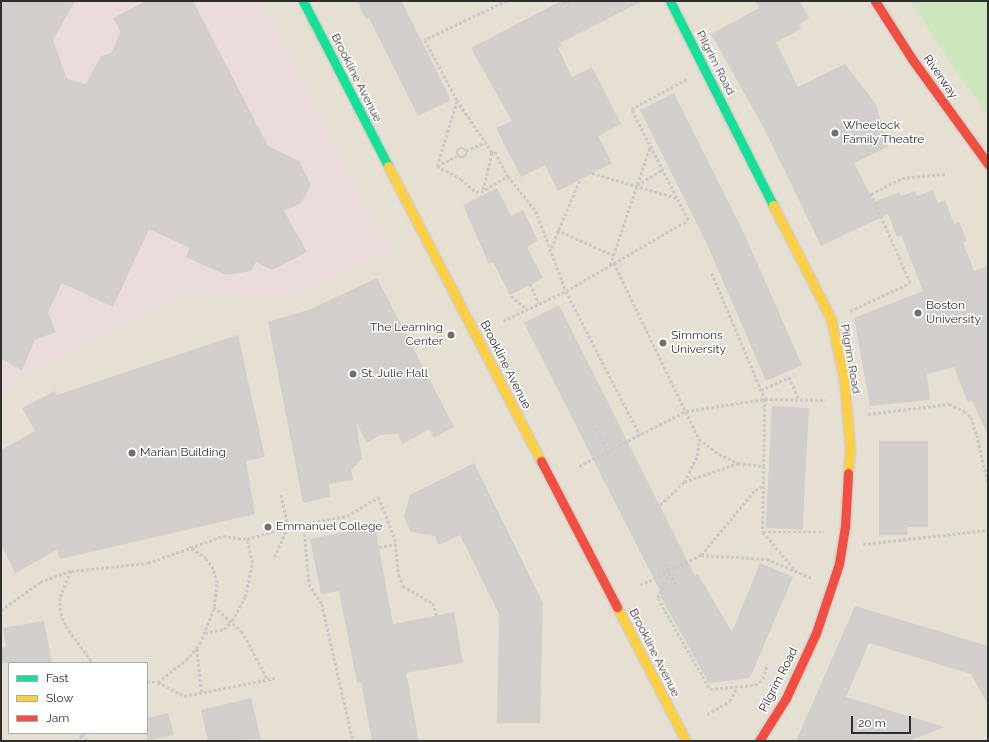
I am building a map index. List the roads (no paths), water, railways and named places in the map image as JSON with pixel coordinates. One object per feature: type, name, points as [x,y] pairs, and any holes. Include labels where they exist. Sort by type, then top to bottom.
[{"type":"main road","name":"Brookline Avenue","points":[[303,1],[686,741]]},
{"type":"main road","name":"Pilgrim Road","points":[[670,1],[831,319],[844,379],[850,449],[845,527],[839,564],[806,655],[786,698],[759,741]]},
{"type":"main road","name":"Riverway","points":[[875,1],[916,65],[988,164]]},
{"type":"place","name":"Wheelock Family Theatre","points":[[835,133]]},
{"type":"place","name":"Boston University","points":[[918,313]]},
{"type":"place","name":"The Learning Center","points":[[451,335]]},
{"type":"place","name":"Simmons University","points":[[663,343]]},
{"type":"place","name":"St. Julie Hall","points":[[353,374]]},
{"type":"place","name":"Marian Building","points":[[132,453]]},
{"type":"place","name":"Emmanuel College","points":[[268,527]]}]
